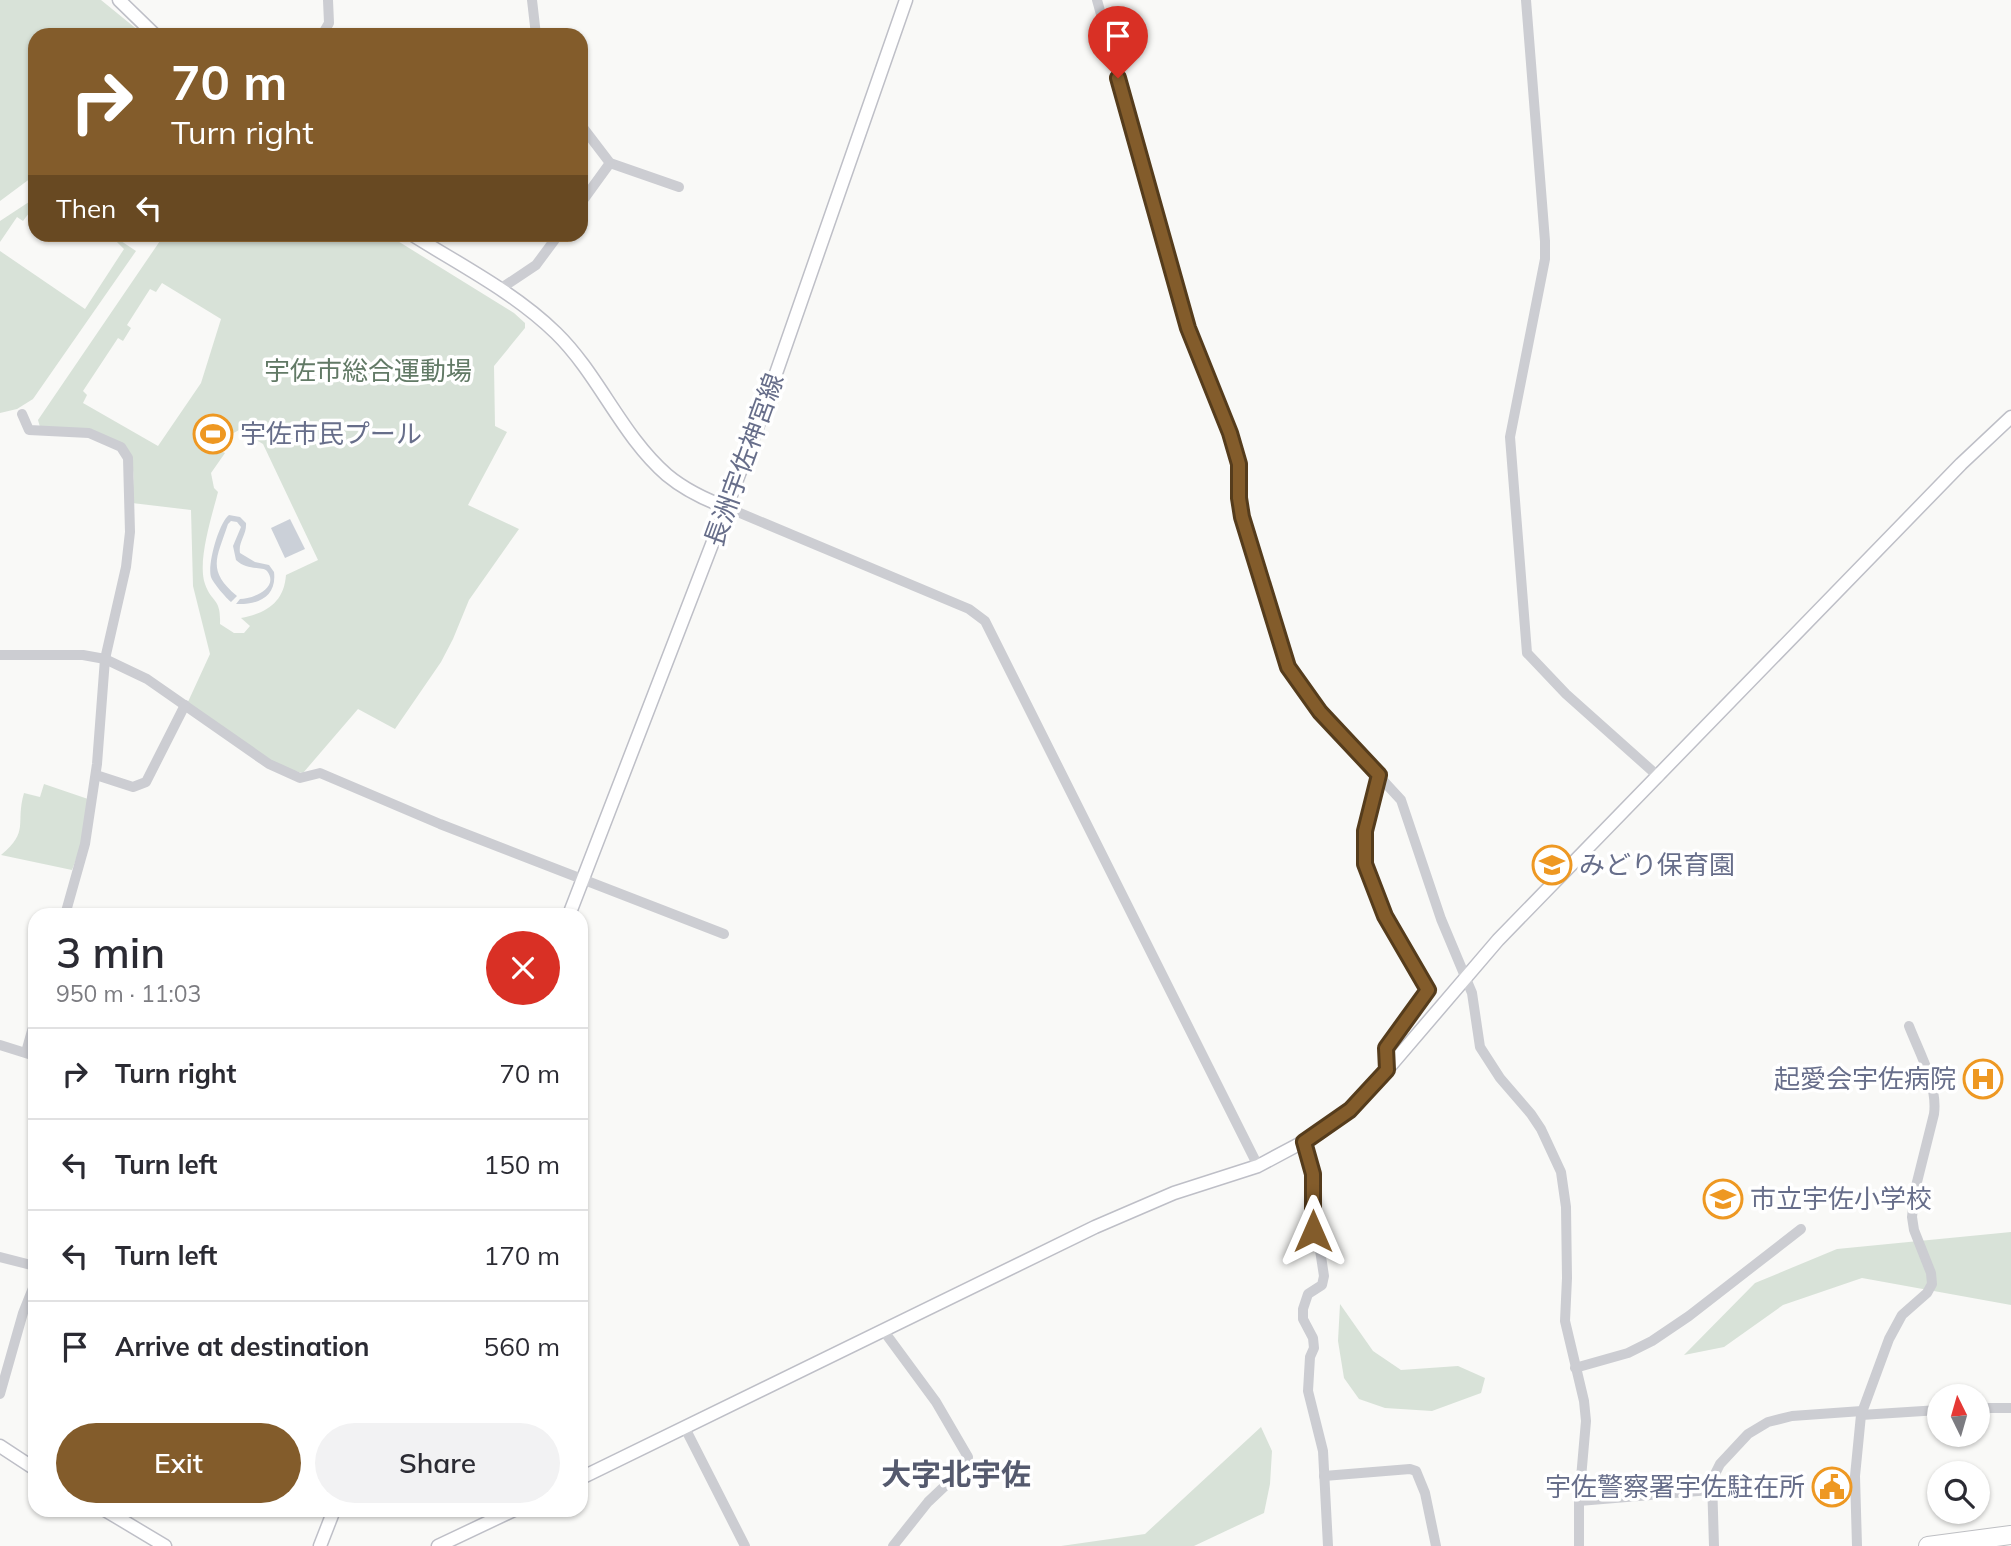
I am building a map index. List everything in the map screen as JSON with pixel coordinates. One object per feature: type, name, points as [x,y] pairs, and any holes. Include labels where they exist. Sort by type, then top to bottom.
[{"type":"highway","points":[[1928,1546],[2011,1535]]},
{"type":"street","points":[[119,0],[148,28]]},
{"type":"street","points":[[327,28],[330,23],[328,0]]},
{"type":"street","points":[[532,0],[535,28]]},
{"type":"street","name":"長洲宇佐神宮線","points":[[572,908],[763,412],[906,0]]},
{"type":"street","points":[[1097,0],[1188,328],[1230,433],[1239,464],[1242,517],[1288,667],[1320,712],[1396,792],[1404,807],[1441,919],[1472,993],[1480,1046],[1500,1078],[1541,1129],[1561,1172],[1566,1207],[1565,1321],[1574,1368],[1584,1401],[1586,1421],[1579,1501],[1579,1546]]},
{"type":"street","points":[[1525,0],[1545,241],[1545,259],[1510,437],[1527,653],[1566,694],[1659,778]]},
{"type":"street","points":[[588,134],[610,163],[679,187]]},
{"type":"street","points":[[588,193],[610,163]]},
{"type":"street","points":[[424,242],[531,311],[582,362],[635,439],[659,467],[695,494],[968,608],[985,621],[1258,1166]]},
{"type":"street","points":[[500,289],[536,265],[553,242]]},
{"type":"street","points":[[22,414],[29,430],[89,433],[121,447],[127,455],[129,539],[125,571],[105,659],[96,775],[85,844],[67,908]]},
{"type":"street","points":[[588,1475],[1011,1266],[1144,1205],[1258,1166],[1304,1142],[1350,1110],[1527,910],[1659,778],[1961,464],[2011,418]]},
{"type":"street","points":[[0,655],[83,656],[105,659],[147,679],[256,757],[300,778],[320,773],[440,824],[724,934]]},
{"type":"street","points":[[96,775],[133,787],[146,782],[185,705]]},
{"type":"street","points":[[1379,775],[1365,831],[1365,864],[1385,916],[1428,990],[1386,1048],[1387,1070]]},
{"type":"street","points":[[1857,1546],[1855,1476],[1862,1413],[1889,1339],[1902,1314],[1927,1293],[1931,1284],[1931,1273],[1913,1224],[1912,1208],[1934,1114],[1934,1101],[1909,1026]]},
{"type":"street","points":[[0,1045],[28,1053]]},
{"type":"street","points":[[1304,1142],[1313,1174],[1311,1226],[1320,1250],[1324,1276],[1322,1285],[1308,1294],[1303,1319],[1313,1338],[1308,1391],[1323,1451],[1328,1546]]},
{"type":"street","points":[[1574,1368],[1620,1356],[1652,1341],[1689,1316],[1801,1229]]},
{"type":"street","points":[[0,1257],[28,1264]]},
{"type":"street","points":[[0,1394],[28,1300]]},
{"type":"street","points":[[883,1330],[936,1402],[968,1457],[966,1466],[928,1502],[893,1546]]},
{"type":"street","points":[[1990,1408],[2011,1408]]},
{"type":"street","points":[[1714,1546],[1710,1490],[1715,1472],[1756,1427],[1792,1416],[1927,1410]]},
{"type":"street","points":[[685,1428],[745,1546]]},
{"type":"street","points":[[0,1446],[28,1464]]},
{"type":"street","points":[[1324,1476],[1410,1469],[1416,1471],[1425,1493],[1436,1546]]},
{"type":"street","points":[[1579,1501],[1710,1490]]},
{"type":"street","points":[[116,1517],[164,1546]]},
{"type":"street","points":[[320,1546],[331,1517]]},
{"type":"street","points":[[439,1546],[499,1517]]},
{"type":"green space","points":[[0,0],[101,0],[135,28],[28,28],[28,180],[0,201]]},
{"type":"green space","points":[[28,203],[28,214],[23,221],[17,217],[0,242],[0,221]]},
{"type":"green space","points":[[117,242],[122,242],[136,251],[33,399],[17,409],[0,413],[0,251],[85,309],[124,249]]},
{"type":"green space","name":"宇佐市総合運動場","points":[[159,242],[399,242],[514,313],[525,323],[525,328],[494,366],[495,426],[507,432],[468,505],[519,529],[469,600],[441,662],[395,729],[358,709],[303,773],[280,768],[187,704],[210,654],[193,586],[191,510],[132,503],[132,464],[121,444],[40,427],[38,420]],"holes":[[[162,283],[221,319],[201,383],[158,446],[83,403],[87,395],[83,391],[118,338],[123,341],[131,328],[127,325],[150,289],[156,292]],[[239,430],[263,444],[318,560],[286,575],[278,599],[259,613],[241,618],[250,626],[244,633],[234,633],[220,624],[219,609],[205,584],[203,574],[206,538],[218,492],[214,488],[211,473],[225,453],[219,450],[230,435]]]},
{"type":"green space","points":[[44,784],[88,799],[81,846],[72,870],[1,855],[16,840],[19,833],[24,793],[40,797]]},
{"type":"green space","points":[[2011,1232],[2011,1305],[1862,1278],[1783,1305],[1724,1347],[1684,1355],[1755,1283],[1837,1249]]},
{"type":"green space","points":[[1340,1304],[1373,1351],[1401,1370],[1458,1366],[1485,1378],[1481,1393],[1432,1411],[1385,1408],[1359,1399],[1344,1378],[1338,1341]]},
{"type":"green space","points":[[1261,1427],[1272,1451],[1270,1484],[1264,1513],[1194,1546],[1061,1546],[1145,1534]]},
{"type":"shaded area","points":[[229,515],[240,517],[246,523],[240,553],[255,562],[269,565],[274,572],[269,593],[252,603],[236,604],[240,599],[263,591],[270,583],[270,577],[265,570],[245,566],[236,560],[233,546],[241,527],[237,522],[231,521],[228,524],[217,563],[221,579],[237,596],[231,602],[211,577],[215,544],[221,526]]},
{"type":"shaded area","points":[[290,519],[305,549],[285,558],[271,528]]},
{"type":"place","name":"宇佐市民プール","points":[[213,434]]},
{"type":"place","name":"みどり保育園","points":[[1552,865]]},
{"type":"place","name":"起愛会宇佐病院","points":[[1983,1079]]},
{"type":"place","name":"市立宇佐小学校","points":[[1723,1199]]},
{"type":"place","name":"宇佐警察署宇佐駐在所","points":[[1832,1487]]},
{"type":"district","name":"大字北宇佐","points":[[956,1475]]},
{"type":"route","points":[[1118,78],[1188,328],[1230,433],[1239,464],[1242,517],[1279,642],[1288,667],[1310,700],[1379,775],[1365,831],[1363,857],[1385,916],[1428,990],[1386,1048],[1387,1070],[1350,1110],[1304,1142],[1313,1174],[1313,1231]]}]
